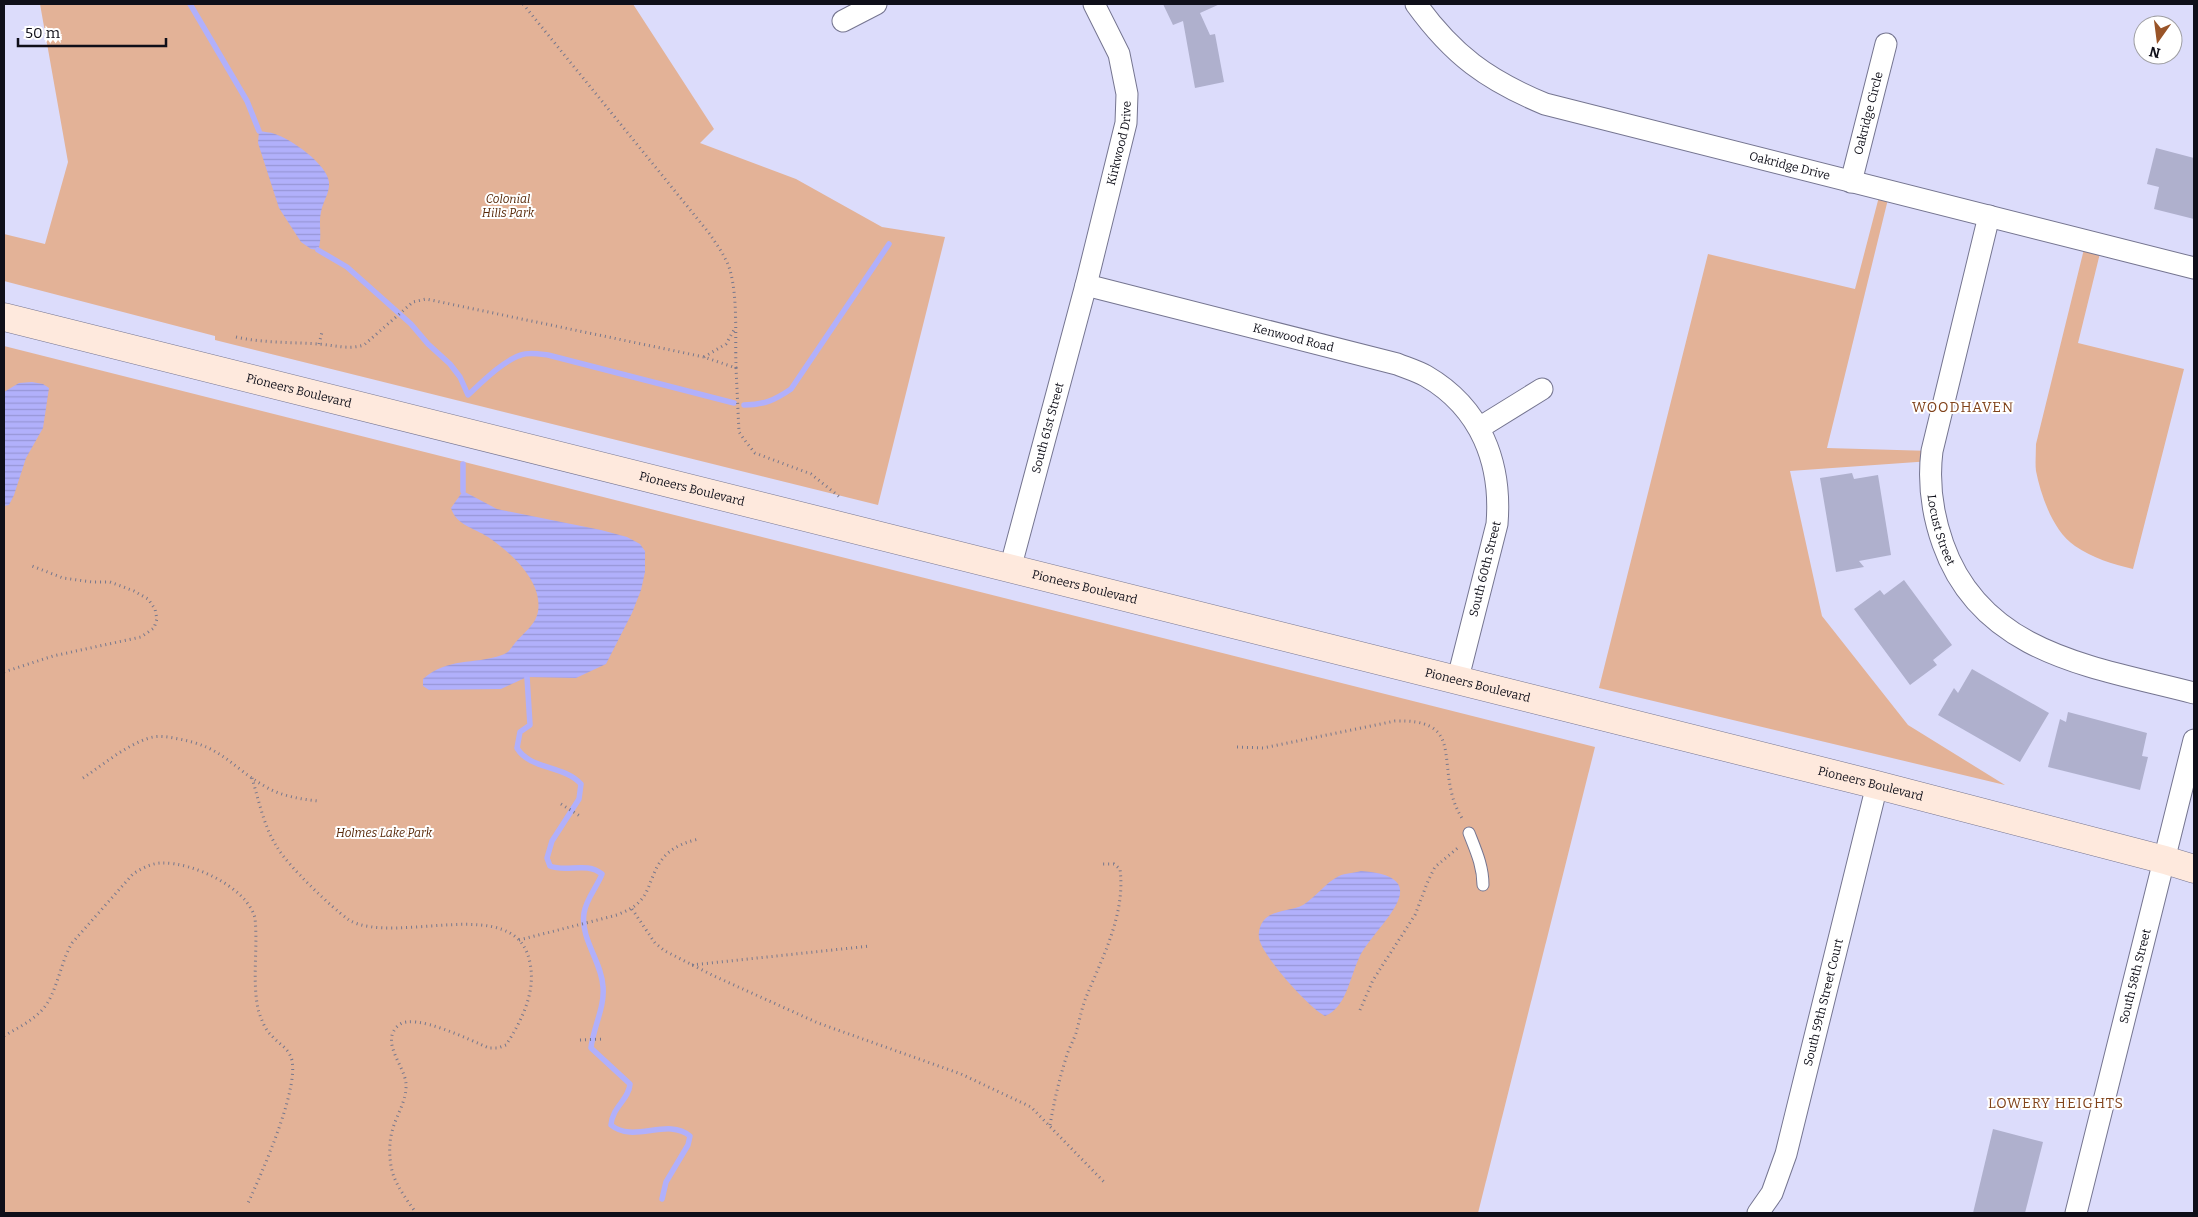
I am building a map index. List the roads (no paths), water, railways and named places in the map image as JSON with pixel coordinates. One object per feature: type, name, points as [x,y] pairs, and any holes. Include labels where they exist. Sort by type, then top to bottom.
[{"type":"main road","name":"Pioneers Boulevard","points":[[4,317],[1457,682],[1877,785],[2165,860],[2194,870]]},
{"type":"main road","name":"Pioneers Boulevard","points":[[2165,860],[2194,864]]},
{"type":"street","points":[[843,21],[876,4]]},
{"type":"street","name":"Kirkwood Drive","points":[[1086,285],[1126,123],[1127,94],[1119,54],[1094,4]]},
{"type":"street","name":"Oakridge Drive","points":[[1416,4],[1434,28],[1460,54],[1489,77],[1516,92],[1545,104],[2194,268]]},
{"type":"street","name":"Oakridge Circle","points":[[1851,182],[1886,44]]},
{"type":"street","name":"Locust Street","points":[[1989,216],[1932,451],[1930,472],[1931,495],[1934,514],[1946,553],[1960,581],[1976,602],[1994,620],[2024,641],[2065,659],[2194,693]]},
{"type":"street","name":"Kenwood Road","points":[[1086,285],[1397,364],[1425,376],[1445,389],[1463,406],[1479,428]]},
{"type":"street","name":"South 61st Street","points":[[1010,570],[1086,285]]},
{"type":"street","points":[[1479,428],[1542,389]]},
{"type":"street","name":"South 60th Street","points":[[1457,682],[1497,524],[1499,500],[1496,470],[1479,428]]},
{"type":"street","name":"South 58th Street","points":[[2076,1213],[2194,740]]},
{"type":"street","name":"South 59th Street Court","points":[[1758,1213],[1772,1193],[1786,1154],[1877,785]]},
{"type":"lane","points":[[1469,833],[1479,856],[1483,873],[1483,885]]},
{"type":"water","points":[[259,131],[269,132],[290,141],[315,160],[327,175],[329,186],[321,212],[318,250],[311,249],[301,242],[279,208],[258,143]]},
{"type":"water","points":[[32,382],[43,384],[49,388],[43,428],[26,458],[9,505],[4,506],[4,392],[19,383]]},
{"type":"water","points":[[463,491],[497,509],[601,530],[627,537],[640,544],[645,551],[645,572],[641,590],[632,613],[606,664],[576,678],[527,677],[501,689],[429,690],[423,686],[423,679],[442,667],[491,658],[507,653],[537,616],[537,594],[524,569],[495,542],[466,526],[453,514],[451,508]]},
{"type":"water","points":[[1361,871],[1385,875],[1397,883],[1400,893],[1396,905],[1359,958],[1343,999],[1332,1012],[1325,1016],[1308,1003],[1287,981],[1268,957],[1259,938],[1259,933],[1264,920],[1272,914],[1303,905],[1329,882],[1339,876]]},
{"type":"waterway","points":[[190,4],[247,101],[259,131]]},
{"type":"waterway","points":[[744,405],[769,401],[791,389],[889,244]]},
{"type":"waterway","points":[[318,250],[347,267],[411,324],[428,344],[450,364],[460,377],[468,395],[507,362],[521,355],[534,354],[548,355],[734,403]]},
{"type":"waterway","points":[[463,464],[463,491]]},
{"type":"waterway","points":[[527,677],[530,725],[520,732],[517,748],[530,760],[566,773],[581,784],[579,799],[552,841],[547,858],[550,866],[556,868],[590,868],[602,874],[584,913],[585,932],[602,978],[603,987],[601,1010],[591,1048],[630,1084],[627,1095],[614,1113],[611,1125],[620,1130],[630,1132],[671,1129],[681,1131],[690,1136],[688,1145],[666,1182],[662,1199]]},
{"type":"district","name":"WOODHAVEN","points":[[1963,407]]},
{"type":"district","name":"LOWERY HEIGHTS","points":[[2056,1103]]},
{"type":"park label","name":"Colonial Hills Park","points":[[508,206]]},
{"type":"park label","name":"Holmes Lake Park","points":[[384,833]]}]
